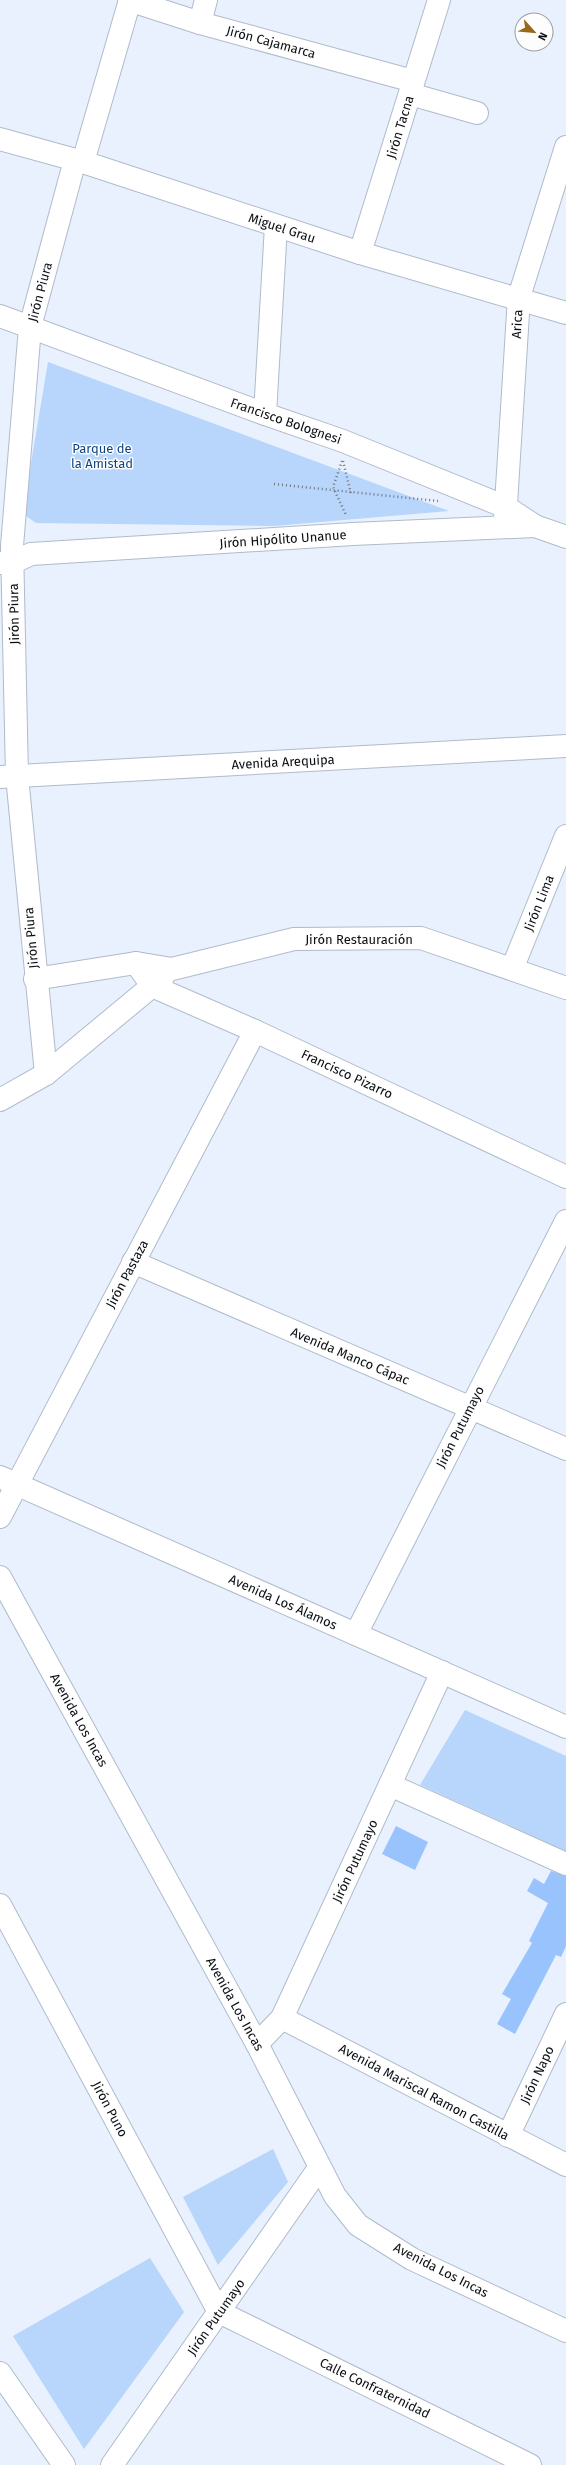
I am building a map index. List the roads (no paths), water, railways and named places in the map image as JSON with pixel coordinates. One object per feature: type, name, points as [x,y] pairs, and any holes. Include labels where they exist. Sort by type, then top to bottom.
[{"type":"street","name":"Jirón Cajamarca","points":[[130,0],[412,88],[477,113]]},
{"type":"street","name":"Jirón Piura","points":[[46,1074],[9,776],[11,554],[30,327],[79,161],[130,0]]},
{"type":"street","points":[[200,22],[206,0]]},
{"type":"street","name":"Jirón Tacna","points":[[360,253],[439,0]]},
{"type":"street","name":"Miguel Grau","points":[[0,138],[79,161],[360,253],[566,313]]},
{"type":"street","name":"Arica","points":[[504,529],[518,298],[566,147]]},
{"type":"street","points":[[265,414],[276,226]]},
{"type":"street","name":"Francisco Bolognesi","points":[[0,316],[265,414],[343,451],[506,507],[535,526],[566,537]]},
{"type":"street","name":"Jirón Hipólito Unanue","points":[[11,554],[353,534],[504,529],[535,526]]},
{"type":"street","name":"Avenida Arequipa","points":[[9,776],[566,746]]},
{"type":"street","name":"Jirón Lima","points":[[512,969],[566,836]]},
{"type":"street","name":"Jirón Restauración","points":[[35,979],[136,963],[172,969],[294,939],[421,938],[566,988]]},
{"type":"street","points":[[136,963],[152,986]]},
{"type":"street","name":"Jirón Restauración","points":[[0,1100],[46,1074],[172,969]]},
{"type":"street","name":"Francisco Pizarro","points":[[152,986],[255,1031],[566,1177]]},
{"type":"street","name":"Jirón Pastaza","points":[[0,1517],[9,1480],[133,1262],[255,1031]]},
{"type":"street","name":"Jirón Putumayo","points":[[356,1634],[566,1221]]},
{"type":"street","name":"Avenida Manco Cápac","points":[[133,1262],[566,1449]]},
{"type":"street","name":"Avenida Los Álamos","points":[[9,1480],[566,1727]]},
{"type":"street","name":"Avenida Los Incas","points":[[1,1582],[257,2044],[319,2168],[335,2196],[358,2225],[412,2259],[566,2331]]},
{"type":"street","name":"Jirón Putumayo","points":[[257,2044],[282,2018],[442,1672]]},
{"type":"street","points":[[390,1785],[566,1864]]},
{"type":"street","name":"Jirón Puno","points":[[0,1906],[220,2312]]},
{"type":"street","name":"Jirón Napo","points":[[508,2136],[566,2014]]},
{"type":"street","name":"Avenida Mariscal Ramon Castilla","points":[[282,2018],[508,2136],[566,2164]]},
{"type":"street","name":"Jirón Putumayo","points":[[112,2465],[319,2168]]},
{"type":"street","name":"Calle Confraternidad","points":[[220,2312],[530,2465]]},
{"type":"street","points":[[0,2373],[64,2465]]},
{"type":"park label","name":"Parque de la Amistad","points":[[102,456]]}]
